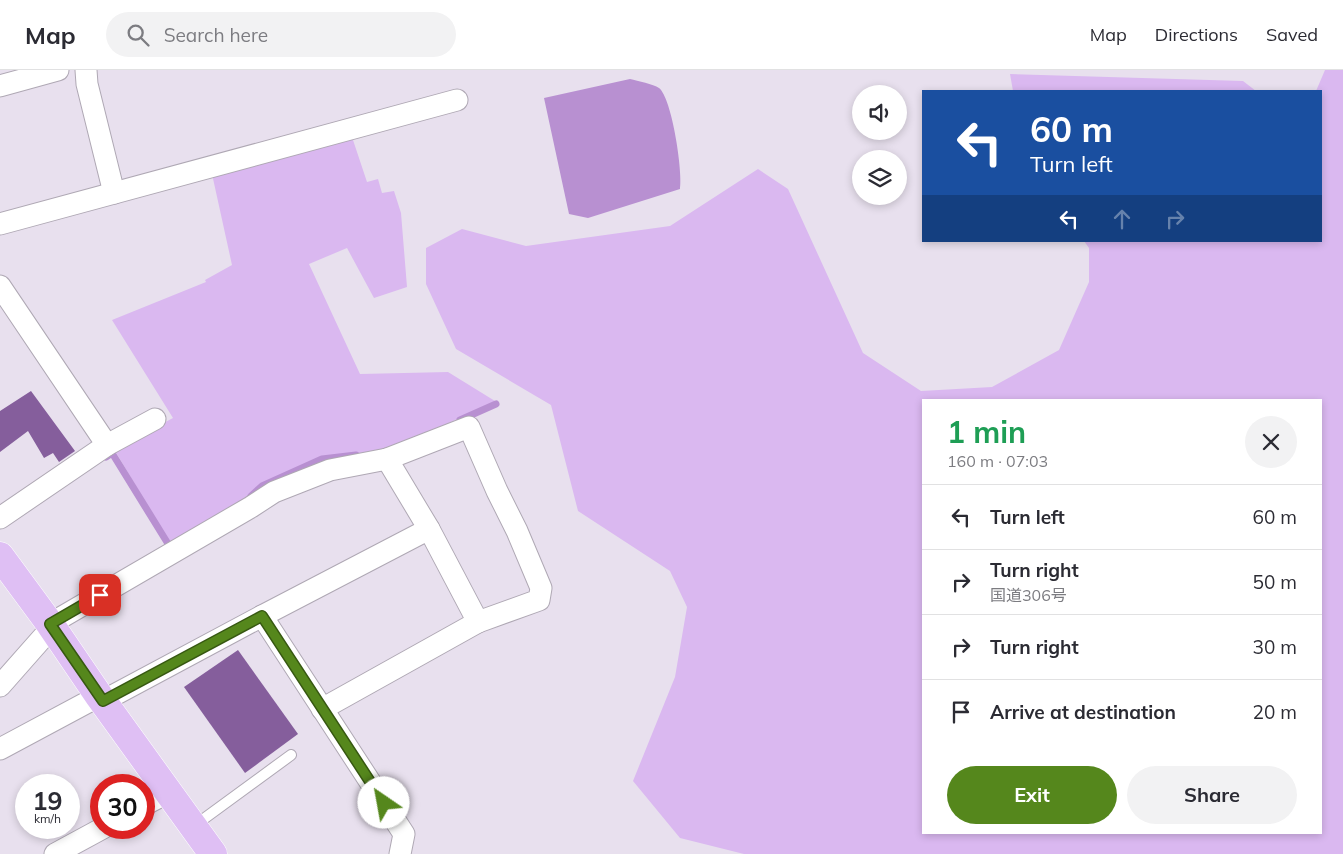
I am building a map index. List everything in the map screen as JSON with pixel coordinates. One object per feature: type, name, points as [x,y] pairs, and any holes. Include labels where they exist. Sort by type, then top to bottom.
[{"type":"highway","points":[[0,556],[213,854]]},
{"type":"street","points":[[0,86],[58,70]]},
{"type":"street","points":[[86,70],[87,84],[114,193]]},
{"type":"street","points":[[0,224],[114,193],[146,190],[457,100]]},
{"type":"street","points":[[0,286],[106,445]]},
{"type":"street","points":[[0,518],[106,445],[155,420]]},
{"type":"street","points":[[0,686],[51,626],[274,492],[330,470],[387,459],[470,427],[497,492],[517,531],[541,588],[539,600],[478,622],[322,709]]},
{"type":"street","points":[[387,459],[429,529],[478,622]]},
{"type":"street","points":[[0,750],[429,529]]},
{"type":"street","points":[[262,616],[404,834],[400,854]]},
{"type":"street","points":[[155,799],[169,792]]},
{"type":"street","points":[[55,854],[90,835]]},
{"type":"lane","points":[[194,827],[291,754]]},
{"type":"shaded area","points":[[1325,70],[1343,70],[1343,854],[744,854],[680,838],[633,781],[675,677],[687,607],[670,571],[578,511],[551,405],[456,349],[426,284],[426,248],[462,229],[526,246],[670,226],[758,169],[788,189],[863,353],[921,391],[992,387],[1059,350],[1089,282],[1089,248],[1085,242],[1322,242],[1322,90],[1316,90]]},
{"type":"shaded area","points":[[1010,74],[1243,81],[1255,90],[1013,90]]},
{"type":"shaded area","points":[[630,79],[659,88],[664,95],[676,136],[680,167],[680,189],[588,218],[569,214],[544,98]]},
{"type":"shaded area","points":[[352,137],[367,182],[378,179],[382,193],[394,191],[401,213],[407,287],[374,298],[347,248],[309,264],[360,374],[448,372],[495,401],[405,444],[384,450],[322,458],[261,485],[231,511],[171,545],[114,449],[173,418],[112,320],[206,282],[205,280],[232,265],[212,174]]},
{"type":"building","points":[[31,391],[75,451],[59,462],[53,453],[44,458],[28,431],[0,452],[0,411]]},
{"type":"building","points":[[238,650],[298,734],[245,773],[184,687]]},
{"type":"waterway","points":[[460,420],[496,404]]},
{"type":"waterway","points":[[106,457],[112,453],[170,547],[173,546]]},
{"type":"waterway","points":[[251,496],[262,486],[322,459],[356,455]]},
{"type":"route","points":[[100,595],[50,624],[103,701],[262,616],[384,803]]}]
